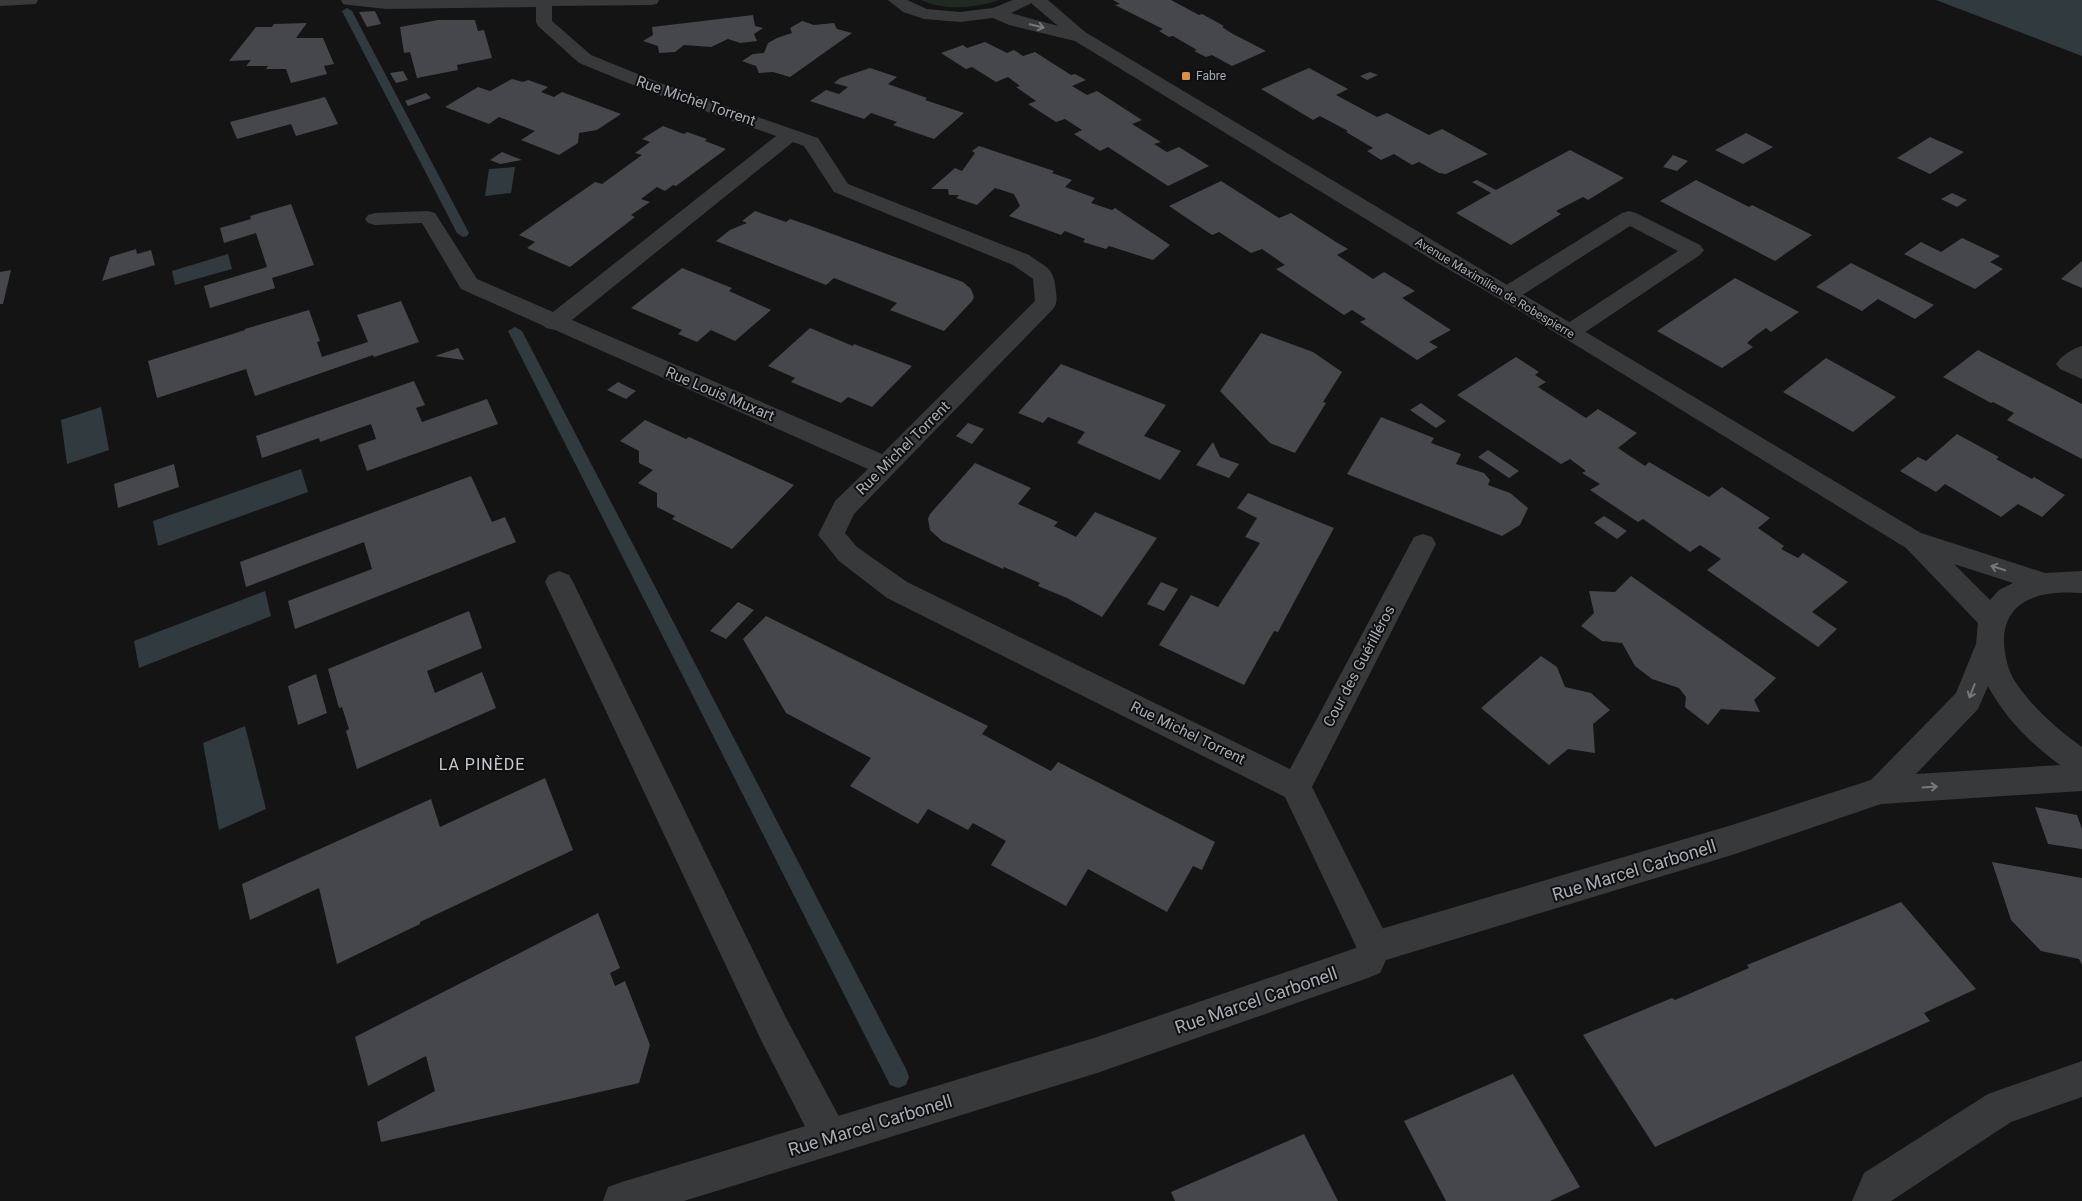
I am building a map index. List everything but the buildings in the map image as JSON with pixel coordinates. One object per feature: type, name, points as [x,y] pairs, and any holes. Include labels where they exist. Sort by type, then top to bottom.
[{"type":"street","points":[[0,1],[30,0]]},
{"type":"street","points":[[349,0],[387,4],[652,0]]},
{"type":"street","points":[[895,1],[913,10],[931,15],[953,17],[996,13],[1026,0]]},
{"type":"street","name":"Avenue Maximilien de Robespierre","points":[[1038,0],[1079,36],[1912,540],[2044,583]]},
{"type":"street","name":"Rue Michel Torrent","points":[[544,1],[544,22],[585,59],[654,87],[811,142],[841,188],[1021,260],[1044,276],[1046,303],[844,508],[831,535],[848,554],[897,590],[1296,787]]},
{"type":"street","name":"Avenue Maximilien de Robespierre","points":[[996,13],[1015,20],[1079,36]]},
{"type":"street","points":[[554,322],[792,134]]},
{"type":"street","name":"Rue Louis Muxart","points":[[375,219],[428,217],[469,284],[886,466]]},
{"type":"street","points":[[1508,294],[1629,217],[1693,250],[1570,332]]},
{"type":"street","points":[[2082,354],[2068,364],[2082,371]]},
{"type":"street","name":"Avenue Maximilien de Robespierre","points":[[1912,540],[1990,632]]},
{"type":"street","name":"Cour des Guérilléros","points":[[1296,787],[1423,544]]},
{"type":"street","points":[[559,582],[773,1028],[830,1137]]},
{"type":"street","points":[[2044,583],[2082,582]]},
{"type":"street","name":"Rue Marcel Carbonell","points":[[1881,790],[1968,700],[1990,632],[2003,602],[2021,590],[2044,583]]},
{"type":"street","points":[[1990,632],[1999,678],[2021,712],[2054,745],[2082,764]]},
{"type":"street","name":"Rue Marcel Carbonell","points":[[622,1201],[1097,1055],[1368,961],[1374,948],[1732,840],[1881,790],[2082,777]]},
{"type":"street","points":[[1296,787],[1374,948]]},
{"type":"street","points":[[1871,1201],[1878,1188],[2001,1107],[2082,1079]]},
{"type":"shaded area","points":[[921,0],[999,0],[980,5],[949,7]]},
{"type":"shaded area","points":[[1936,0],[2082,0],[2082,56]]},
{"type":"shaded area","points":[[515,167],[511,193],[485,196],[489,169]]},
{"type":"shaded area","points":[[228,254],[232,269],[175,285],[172,271]]},
{"type":"shaded area","points":[[101,407],[109,450],[67,464],[61,420]]},
{"type":"shaded area","points":[[301,469],[308,492],[158,546],[153,521]]},
{"type":"shaded area","points":[[265,591],[271,616],[139,668],[134,641]]},
{"type":"shaded area","points":[[245,726],[266,809],[219,830],[203,743]]},
{"type":"waterway","points":[[347,11],[463,233]]},
{"type":"waterway","points":[[515,331],[898,1077]]},
{"type":"place","name":"Fabre","points":[[1186,76]]},
{"type":"district","name":"LA PINÈDE","points":[[482,764]]}]
